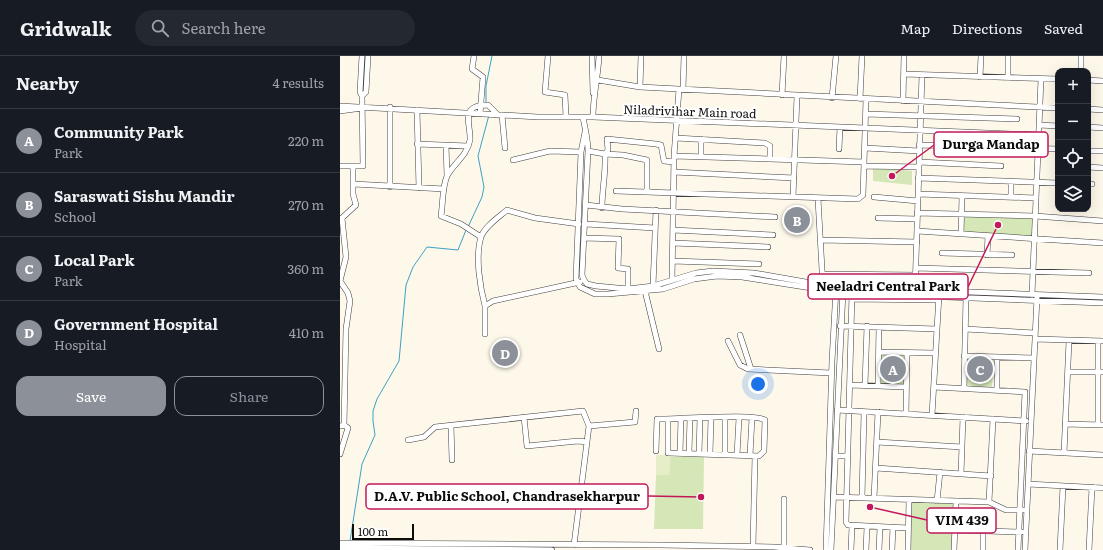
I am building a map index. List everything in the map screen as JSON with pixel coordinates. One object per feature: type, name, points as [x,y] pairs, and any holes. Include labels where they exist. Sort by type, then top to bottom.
[{"type":"street","points":[[340,166],[364,166],[362,96],[360,92],[362,56]]},
{"type":"street","points":[[362,96],[366,92],[368,56]]},
{"type":"street","points":[[474,56],[472,68],[483,77],[481,105],[482,114]]},
{"type":"street","points":[[548,56],[545,92],[565,95],[566,117]]},
{"type":"street","points":[[592,56],[593,117]]},
{"type":"street","points":[[593,94],[598,80],[599,56]]},
{"type":"street","points":[[640,87],[641,56]]},
{"type":"street","points":[[672,280],[674,156],[684,56]]},
{"type":"street","points":[[782,95],[784,56]]},
{"type":"street","points":[[832,98],[836,56]]},
{"type":"street","points":[[616,191],[673,192],[818,199],[862,198],[866,114],[863,99],[862,56]]},
{"type":"street","points":[[903,101],[904,56]]},
{"type":"street","points":[[980,77],[981,56]]},
{"type":"street","points":[[1008,56],[1008,78]]},
{"type":"street","points":[[1081,56],[1081,68]]},
{"type":"street","points":[[904,74],[1055,79]]},
{"type":"street","points":[[915,290],[922,75]]},
{"type":"street","points":[[1018,550],[1019,510],[1035,339],[1035,297],[1033,271],[1041,79]]},
{"type":"street","points":[[598,80],[640,87],[681,90],[1055,108]]},
{"type":"street","points":[[1091,80],[1103,81]]},
{"type":"street","points":[[793,197],[797,96]]},
{"type":"street","name":"Niladrivihar Main road","points":[[340,106],[353,105],[362,107],[390,107],[469,114],[677,120],[1039,135]]},
{"type":"street","points":[[447,176],[465,153],[468,146],[470,139],[469,114],[472,108],[481,105],[488,105],[497,115],[505,148]]},
{"type":"street","points":[[340,111],[353,110],[362,107]]},
{"type":"street","points":[[390,107],[390,187]]},
{"type":"street","points":[[1091,109],[1103,110]]},
{"type":"street","points":[[417,110],[419,188]]},
{"type":"street","points":[[866,114],[1017,119]]},
{"type":"street","points":[[583,117],[585,132],[581,152],[577,282],[584,290],[596,294],[645,291],[663,288],[694,278],[717,276],[742,277],[836,290],[915,290],[928,292],[939,298]]},
{"type":"street","points":[[1039,125],[1055,126]]},
{"type":"street","points":[[839,149],[840,127]]},
{"type":"street","points":[[1091,127],[1103,128]]},
{"type":"street","points":[[584,280],[582,275],[586,224],[588,151],[588,137],[585,132]]},
{"type":"street","points":[[676,138],[765,143],[770,146],[770,159]]},
{"type":"street","points":[[602,208],[602,187],[606,165],[605,154],[608,150],[607,139],[662,145],[664,161],[674,162]]},
{"type":"street","points":[[701,139],[701,156]]},
{"type":"street","points":[[417,144],[468,146]]},
{"type":"street","points":[[446,145],[447,176],[441,216],[465,227],[481,237]]},
{"type":"street","points":[[919,145],[1055,149]]},
{"type":"street","points":[[865,148],[919,151]]},
{"type":"street","points":[[513,160],[550,150],[581,152]]},
{"type":"street","points":[[588,151],[623,155],[647,160],[647,192]]},
{"type":"street","points":[[1091,151],[1103,151]]},
{"type":"street","points":[[674,156],[794,159],[864,164],[1001,166]]},
{"type":"street","points":[[340,454],[348,428],[342,425],[342,380],[350,298],[341,287],[341,278],[346,257],[341,219],[356,205],[353,194],[353,166]]},
{"type":"street","points":[[1091,167],[1103,168]]},
{"type":"street","points":[[674,172],[794,178]]},
{"type":"street","points":[[918,178],[1055,183]]},
{"type":"street","points":[[1011,181],[1011,197]]},
{"type":"street","points":[[354,184],[444,189]]},
{"type":"street","points":[[918,194],[1036,198]]},
{"type":"street","points":[[961,234],[962,196]]},
{"type":"street","points":[[874,197],[918,200]]},
{"type":"street","points":[[818,199],[822,286]]},
{"type":"street","points":[[586,205],[602,208],[775,217]]},
{"type":"street","points":[[485,334],[484,306],[478,264],[481,237],[490,225],[507,210],[535,218],[579,224]]},
{"type":"street","points":[[653,286],[656,210]]},
{"type":"street","points":[[878,218],[961,215],[1035,216],[1103,221]]},
{"type":"street","points":[[586,224],[655,228]]},
{"type":"street","points":[[673,230],[773,235]]},
{"type":"street","points":[[917,231],[1103,243]]},
{"type":"street","points":[[987,255],[988,236]]},
{"type":"street","points":[[584,238],[619,239],[618,268],[628,269],[628,289]]},
{"type":"street","points":[[821,240],[917,242]]},
{"type":"street","points":[[340,246],[345,243]]},
{"type":"street","points":[[673,243],[768,247]]},
{"type":"street","points":[[942,253],[1012,255]]},
{"type":"street","points":[[672,261],[759,264]]},
{"type":"street","points":[[916,268],[1089,273]]},
{"type":"street","points":[[484,306],[493,301],[584,280],[596,286],[628,289],[653,286],[696,273],[734,272],[754,274],[822,286],[836,290]]},
{"type":"street","points":[[822,274],[916,275]]},
{"type":"street","points":[[826,550],[831,373],[836,290]]},
{"type":"street","points":[[843,290],[852,296],[939,298],[1103,297]]},
{"type":"street","points":[[831,550],[840,326],[843,290]]},
{"type":"street","points":[[645,291],[659,349]]},
{"type":"street","points":[[852,296],[928,292],[1035,297],[1103,303]]},
{"type":"street","points":[[852,296],[846,522],[852,526],[908,528]]},
{"type":"street","points":[[964,388],[966,297]]},
{"type":"street","points":[[932,415],[939,298]]},
{"type":"street","points":[[840,326],[937,329]]},
{"type":"street","points":[[865,385],[867,326]]},
{"type":"street","points":[[878,386],[880,327]]},
{"type":"street","points":[[340,334],[346,329]]},
{"type":"street","points":[[965,329],[1035,333]]},
{"type":"street","points":[[740,335],[751,369]]},
{"type":"street","points":[[1035,339],[1101,341],[1100,425],[1065,424]]},
{"type":"street","points":[[1064,453],[1069,340]]},
{"type":"street","points":[[728,342],[740,364],[751,369],[831,373]]},
{"type":"street","points":[[879,352],[935,353]]},
{"type":"street","points":[[906,414],[907,353]]},
{"type":"street","points":[[964,356],[1034,358]]},
{"type":"street","points":[[997,357],[997,390]]},
{"type":"street","points":[[1068,372],[1100,372]]},
{"type":"street","points":[[850,385],[906,387]]},
{"type":"street","points":[[934,387],[1025,392],[1029,451],[1025,550]]},
{"type":"street","points":[[837,410],[1027,421]]},
{"type":"street","points":[[408,440],[424,437],[434,427],[583,411],[589,426],[574,545]]},
{"type":"street","points":[[589,426],[635,422],[636,411]]},
{"type":"street","points":[[862,498],[864,412]]},
{"type":"street","points":[[874,498],[878,412]]},
{"type":"street","points":[[524,417],[527,446],[578,441],[587,442]]},
{"type":"street","points":[[725,417],[725,454]]},
{"type":"street","points":[[656,451],[657,419],[725,417],[763,419],[766,424],[764,452],[759,456],[670,453],[667,451],[668,419]]},
{"type":"street","points":[[961,474],[963,417]]},
{"type":"street","points":[[680,418],[680,453]]},
{"type":"street","points":[[689,454],[690,418]]},
{"type":"street","points":[[699,454],[700,418]]},
{"type":"street","points":[[710,454],[711,418]]},
{"type":"street","points":[[736,455],[739,418]]},
{"type":"street","points":[[752,418],[753,546]]},
{"type":"street","points":[[989,502],[993,419]]},
{"type":"street","points":[[451,425],[452,460]]},
{"type":"street","points":[[877,442],[962,447]]},
{"type":"street","points":[[1029,451],[1103,455]]},
{"type":"street","points":[[835,456],[848,456]]},
{"type":"street","points":[[876,468],[991,476]]},
{"type":"street","points":[[938,501],[940,472]]},
{"type":"street","points":[[828,484],[834,484]]},
{"type":"street","points":[[1028,484],[1103,488]]},
{"type":"street","points":[[1060,550],[1063,486]]},
{"type":"street","points":[[1089,550],[1092,487]]},
{"type":"street","points":[[834,497],[989,502],[1006,510],[1027,510]]},
{"type":"street","points":[[784,499],[784,548]]},
{"type":"street","points":[[908,550],[909,500]]},
{"type":"street","points":[[954,550],[956,502]]},
{"type":"street","points":[[851,550],[852,526]]},
{"type":"street","points":[[866,550],[867,527]]},
{"type":"street","points":[[879,550],[880,527]]},
{"type":"street","points":[[892,550],[893,527]]},
{"type":"street","points":[[955,530],[1026,532]]},
{"type":"street","points":[[983,531],[983,550]]},
{"type":"street","points":[[340,543],[397,547],[552,550]]},
{"type":"street","points":[[340,548],[574,545],[753,546],[810,550]]},
{"type":"green space","points":[[873,167],[912,171],[912,185],[873,181]]},
{"type":"green space","points":[[961,215],[1035,216],[1034,238],[961,234]]},
{"type":"green space","points":[[879,352],[907,353],[906,387],[878,386]]},
{"type":"green space","points":[[966,358],[994,359],[992,387],[966,386]]},
{"type":"green space","points":[[656,455],[670,455],[669,475],[656,475]]},
{"type":"green space","points":[[670,457],[704,457],[703,529],[654,529],[656,475],[669,475]]},
{"type":"green space","points":[[909,500],[956,502],[954,550],[908,550]]},
{"type":"waterway","points":[[486,103],[486,86],[492,56]]},
{"type":"waterway","points":[[468,227],[482,197],[484,187],[478,156],[489,115]]},
{"type":"waterway","points":[[350,541],[362,464],[375,435],[373,411],[377,399],[399,361],[406,285],[413,267],[427,247],[458,250],[466,230]]},
{"type":"place","name":"Durga Mandap","points":[[892,176]]},
{"type":"place","name":"Saraswati Sishu Mandir","points":[[797,220]]},
{"type":"place","name":"Neeladri Central Park","points":[[998,225]]},
{"type":"place","name":"Government Hospital","points":[[505,353]]},
{"type":"place","name":"Community Park","points":[[893,369]]},
{"type":"place","name":"Local Park","points":[[980,369]]},
{"type":"place","name":"D.A.V. Public School, Chandrasekharpur","points":[[701,497]]},
{"type":"place","name":"VIM 439","points":[[870,507]]}]
